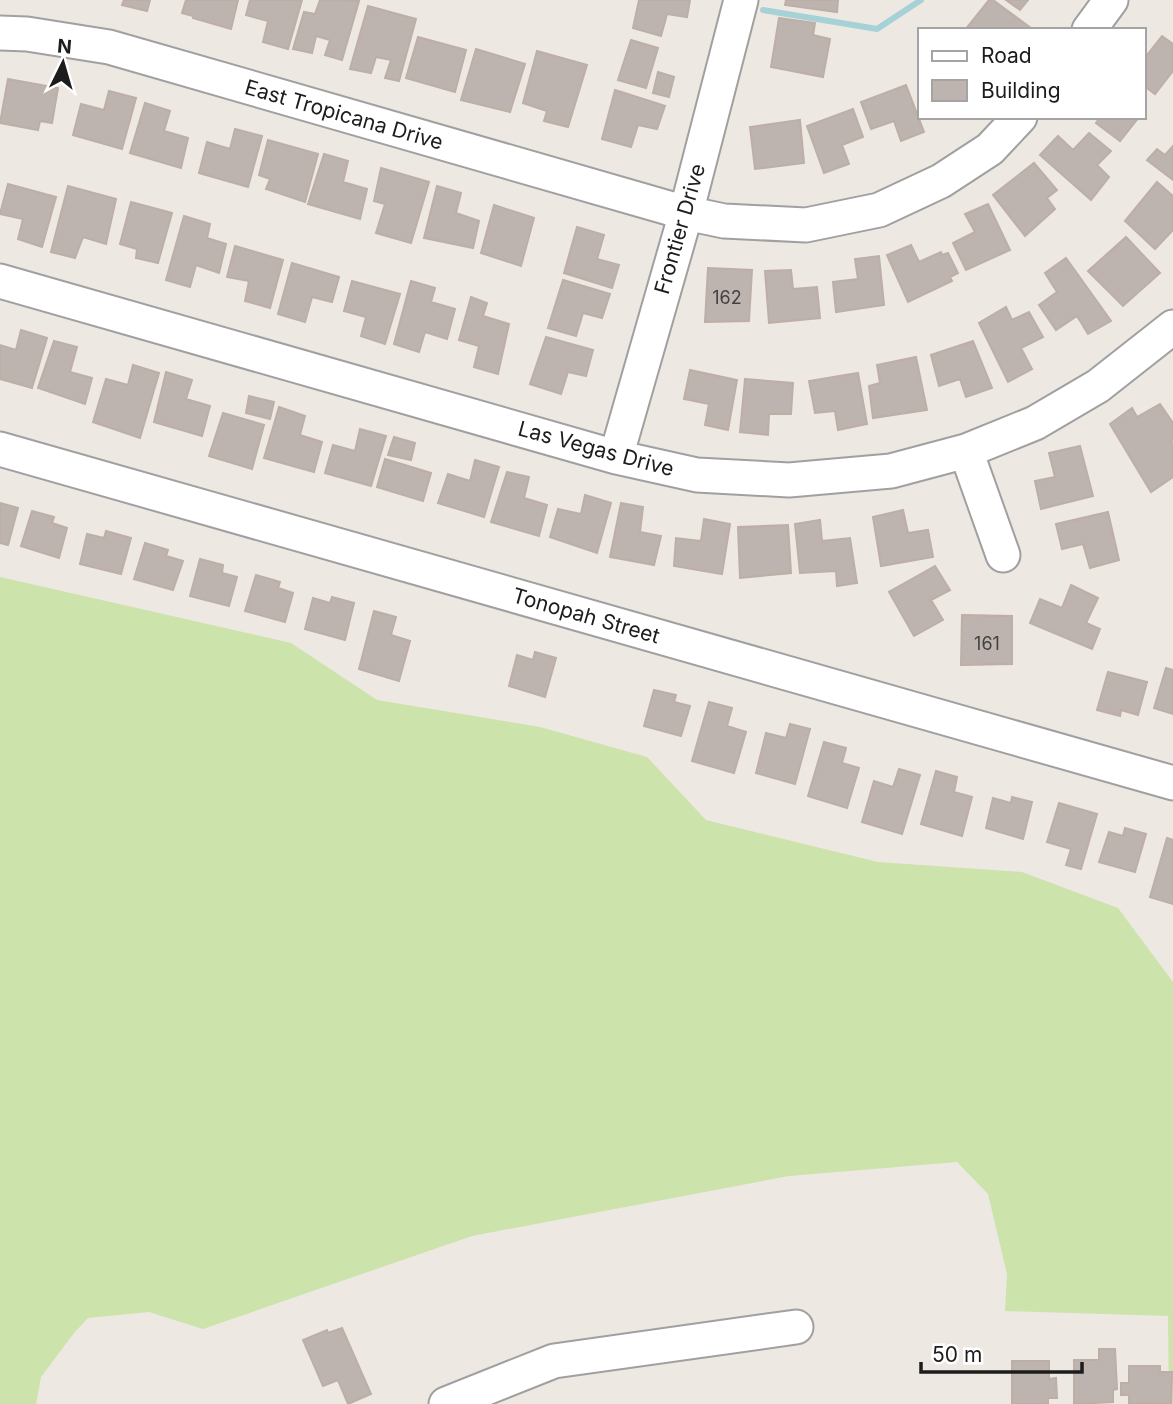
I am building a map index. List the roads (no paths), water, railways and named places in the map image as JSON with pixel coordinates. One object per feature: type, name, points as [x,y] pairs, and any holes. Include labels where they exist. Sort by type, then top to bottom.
[{"type":"street","name":"Frontier Drive","points":[[616,457],[685,213],[741,0]]},
{"type":"street","points":[[1090,28],[1111,0]]},
{"type":"street","name":"East Tropicana Drive","points":[[0,33],[27,34],[108,47],[685,213],[724,221],[806,225],[879,211],[951,175],[990,149],[1018,119]]},
{"type":"street","name":"Las Vegas Drive","points":[[0,281],[616,457],[697,475],[789,480],[891,471],[966,451],[1035,423],[1098,386],[1173,327]]},
{"type":"street","name":"Tonopah Street","points":[[0,449],[1173,783]]},
{"type":"street","points":[[966,451],[1003,555]]},
{"type":"street","points":[[446,1404],[554,1362],[796,1327]]},
{"type":"waterway","points":[[763,10],[877,29],[921,0]]}]
